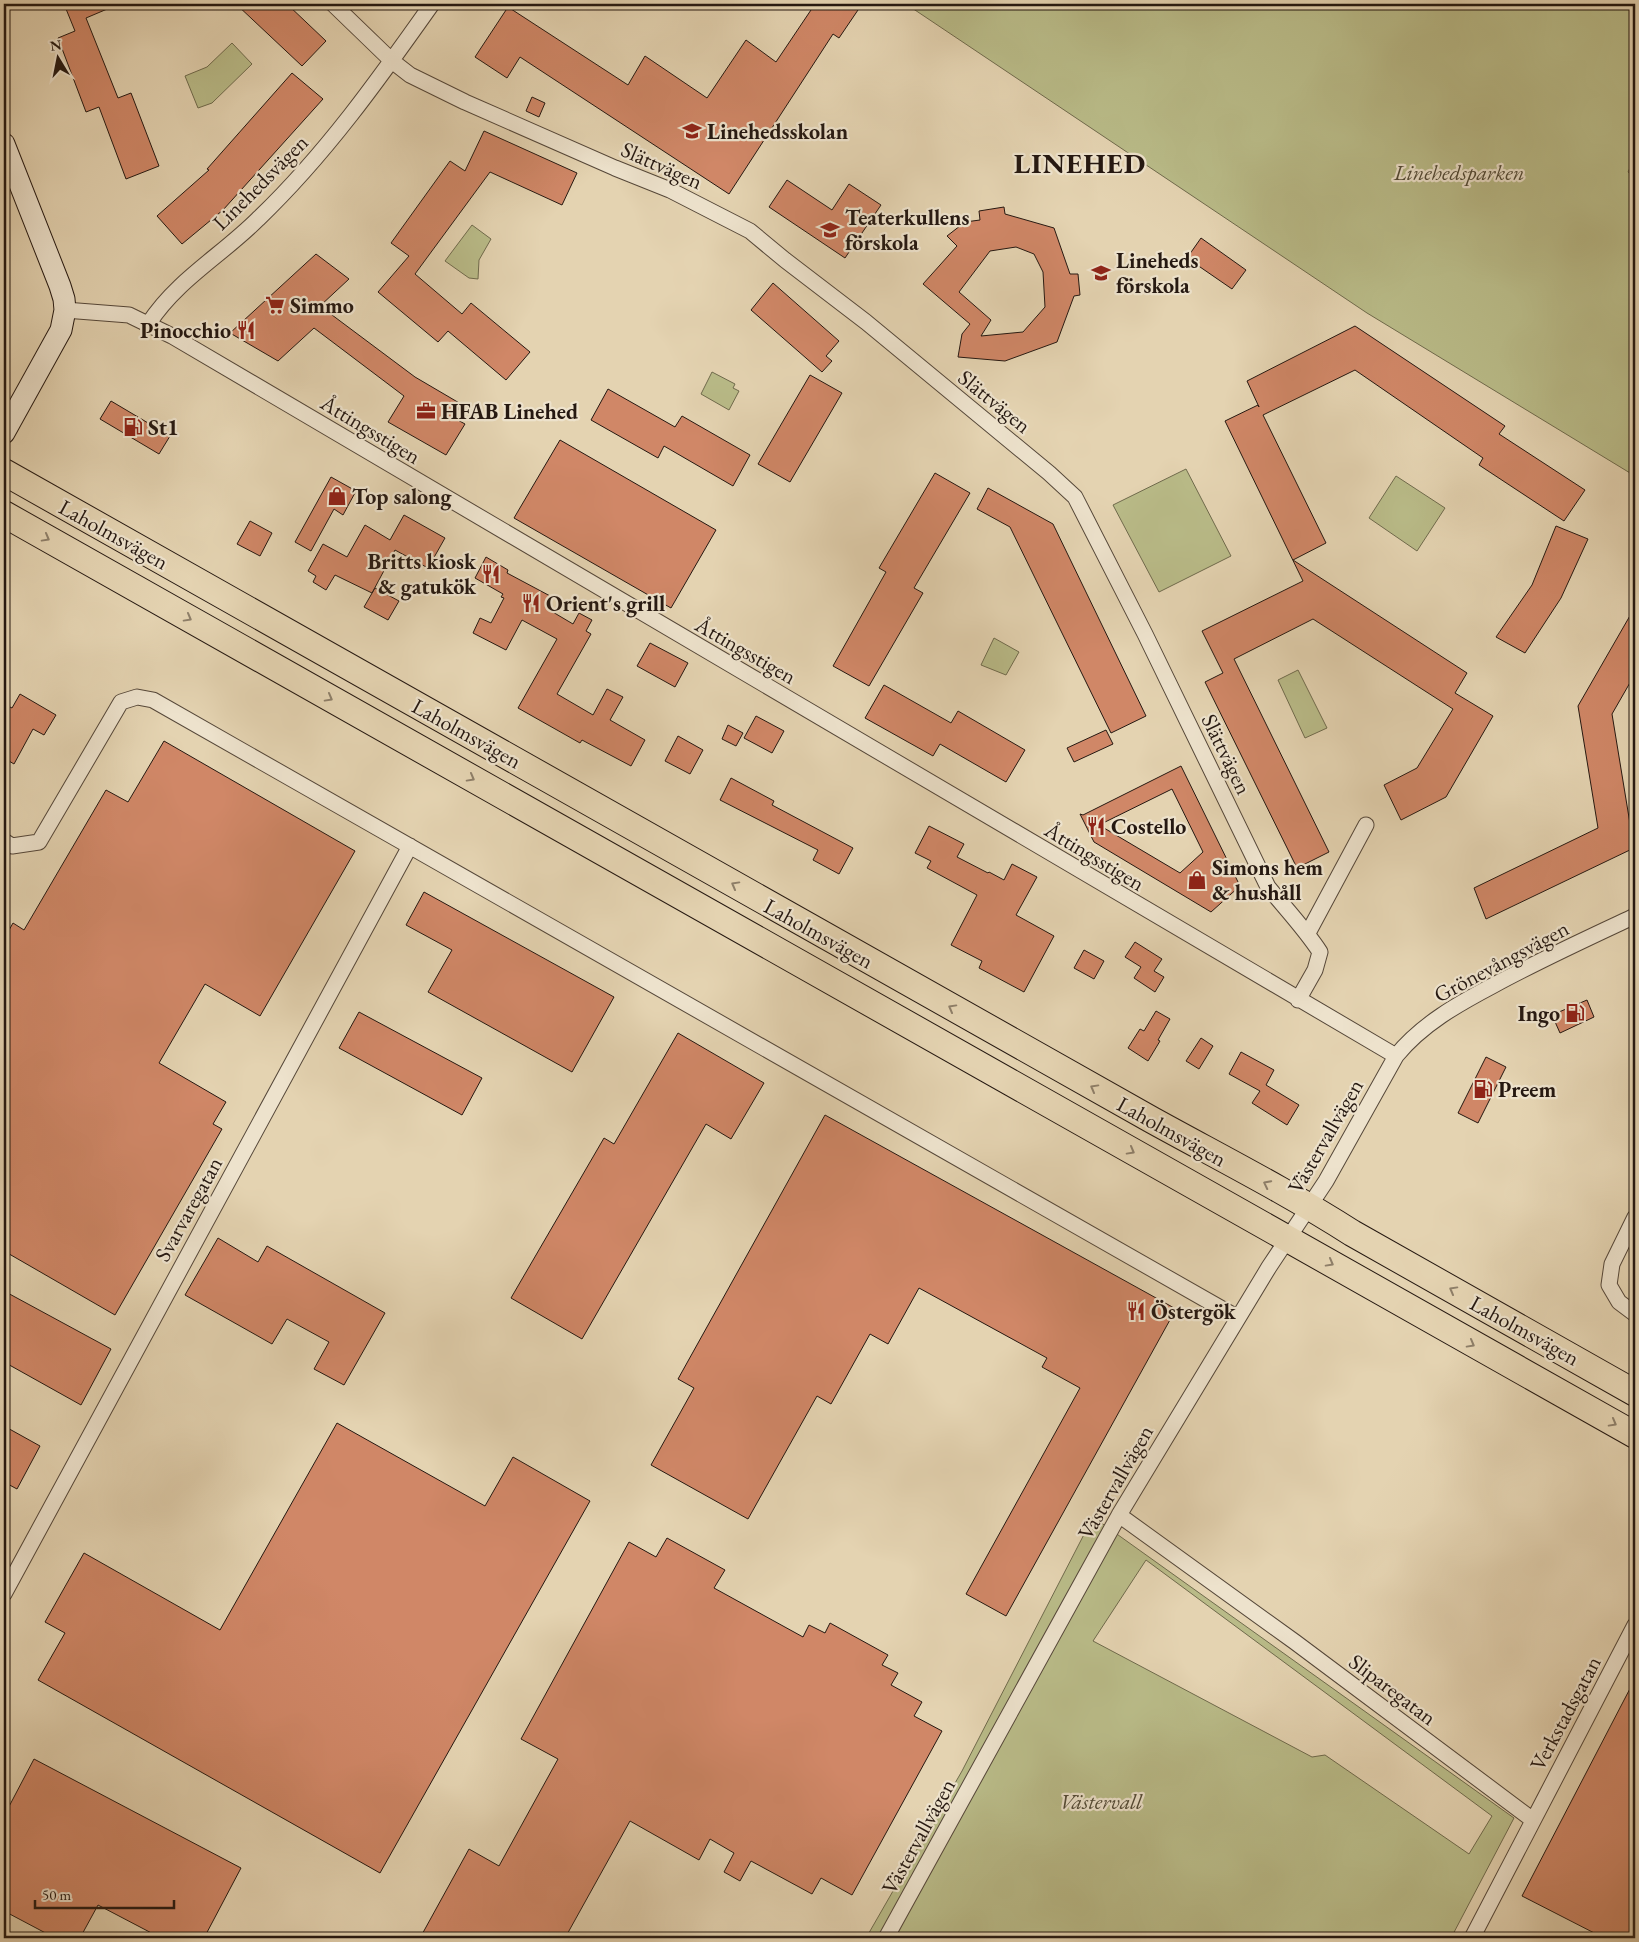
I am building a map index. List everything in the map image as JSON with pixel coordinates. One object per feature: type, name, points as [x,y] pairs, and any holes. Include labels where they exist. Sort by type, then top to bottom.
[{"type":"highway","name":"Laholmsvägen","points":[[4,472],[1152,1120],[1310,1206],[1352,1233],[1635,1393]]},
{"type":"highway","name":"Laholmsvägen","points":[[4,514],[1635,1435]]},
{"type":"main road","points":[[4,144],[60,286],[65,310],[61,330],[4,433]]},
{"type":"street","points":[[333,4],[392,61]]},
{"type":"street","name":"Linehedsvägen","points":[[149,323],[161,305],[174,291],[258,220],[308,168],[392,61],[432,4]]},
{"type":"street","name":"Slättvägen","points":[[392,61],[410,74],[442,92],[615,168],[670,190],[750,231],[888,341],[1075,497],[1145,634],[1268,887],[1308,933],[1320,952],[1314,970],[1298,1000]]},
{"type":"street","name":"Åttingsstigen","points":[[65,310],[129,315],[149,323],[1396,1056]]},
{"type":"street","points":[[4,841],[12,846],[39,842],[121,702],[137,697],[153,700],[1238,1318]]},
{"type":"street","points":[[1308,933],[1366,825]]},
{"type":"street","name":"Svarvaregatan","points":[[4,1594],[410,846]]},
{"type":"street","name":"Grönevångsvägen","points":[[1396,1056],[1408,1041],[1461,1002],[1520,971],[1635,916]]},
{"type":"street","name":"Västervallvägen","points":[[886,1938],[1119,1515],[1238,1318],[1326,1181],[1396,1056]]},
{"type":"street","points":[[1635,1217],[1612,1264],[1608,1285],[1619,1302],[1635,1314]]},
{"type":"street","name":"Sliparegatan","points":[[1119,1515],[1295,1642],[1533,1820]]},
{"type":"street","name":"Verkstadsgatan","points":[[1533,1820],[1635,1625]]},
{"type":"street","points":[[1472,1938],[1533,1820]]},
{"type":"green space","name":"Linehedsparken","points":[[906,4],[1635,4],[1635,158],[1628,172],[1635,177],[1635,476],[1367,313]]},
{"type":"green space","points":[[232,43],[252,64],[212,103],[198,108],[185,76],[207,67]]},
{"type":"green space","points":[[472,225],[491,239],[479,260],[478,279],[469,278],[445,261]]},
{"type":"green space","points":[[712,372],[735,384],[733,388],[739,391],[729,410],[701,394]]},
{"type":"green space","points":[[1186,469],[1231,556],[1159,592],[1113,505]]},
{"type":"green space","points":[[1396,476],[1445,508],[1417,551],[1369,518]]},
{"type":"green space","points":[[994,638],[1019,652],[1006,675],[981,665]]},
{"type":"green space","points":[[1298,670],[1327,728],[1305,738],[1278,680]]},
{"type":"green space","name":"Västervall","points":[[1093,1517],[1514,1818],[1451,1938],[866,1938],[962,1771]],"holes":[[[1146,1560],[1492,1816],[1469,1854],[1325,1755],[1312,1757],[1093,1641]]]},
{"type":"building","points":[[64,4],[119,4],[86,18],[118,98],[131,93],[159,166],[126,179],[99,107],[86,112],[58,38],[75,31]]},
{"type":"building","points":[[236,4],[287,4],[326,41],[302,66]]},
{"type":"building","points":[[815,4],[848,4],[858,10],[839,38],[833,34],[729,194],[520,57],[507,78],[475,57],[508,7],[628,85],[645,56],[707,98],[746,40],[776,62]]},
{"type":"building","points":[[292,73],[323,99],[223,210],[182,244],[157,216],[209,170],[207,169]]},
{"type":"building","points":[[532,97],[545,103],[539,117],[526,111]]},
{"type":"building","points":[[484,131],[577,173],[562,205],[490,172],[415,274],[462,314],[471,303],[530,352],[506,380],[448,331],[438,342],[378,292],[409,256],[391,243],[450,161],[465,171]]},
{"type":"building","points":[[787,180],[832,210],[849,184],[881,205],[845,258],[769,207]]},
{"type":"building","points":[[1004,207],[1005,214],[1054,228],[1070,274],[1078,274],[1080,295],[1074,296],[1057,342],[1005,361],[958,357],[962,334],[970,324],[923,284],[957,246],[947,236],[965,222],[980,220],[979,211]],"holes":[[[1016,247],[1034,254],[1043,272],[1045,307],[1023,332],[981,336],[991,320],[959,292],[990,251]]]},
{"type":"building","points":[[1201,238],[1246,270],[1232,289],[1187,258]]},
{"type":"building","points":[[316,254],[349,279],[320,306],[415,377],[461,404],[454,418],[465,424],[446,455],[388,422],[404,396],[314,328],[278,361],[230,333]]},
{"type":"building","points":[[773,283],[839,341],[826,356],[832,361],[822,372],[751,310]]},
{"type":"building","points":[[1355,326],[1505,426],[1499,434],[1585,490],[1564,521],[1479,465],[1483,458],[1355,370],[1263,415],[1326,543],[1293,560],[1467,673],[1455,693],[1493,716],[1446,797],[1401,820],[1384,785],[1417,768],[1453,709],[1313,619],[1234,659],[1329,852],[1297,868],[1205,682],[1223,673],[1202,631],[1303,581],[1225,421],[1258,405],[1259,407],[1247,381]]},
{"type":"building","points":[[810,375],[842,393],[790,482],[758,464]]},
{"type":"building","points":[[608,389],[675,427],[682,416],[750,455],[733,486],[664,446],[658,458],[591,420]]},
{"type":"building","points":[[111,401],[170,436],[159,454],[100,419]]},
{"type":"building","points":[[560,440],[716,530],[671,608],[514,518]]},
{"type":"building","points":[[935,473],[970,493],[914,588],[923,593],[869,686],[833,666],[886,572],[879,568]]},
{"type":"building","points":[[331,477],[356,491],[343,515],[334,509],[311,551],[295,542]]},
{"type":"building","points":[[988,488],[1053,524],[1146,716],[1111,733],[1010,527],[977,509]]},
{"type":"building","points":[[404,515],[445,538],[428,568],[395,550],[372,593],[335,575],[326,590],[313,582],[316,576],[308,571],[323,544],[347,557],[365,525],[390,540]]},
{"type":"building","points":[[250,521],[272,533],[260,556],[237,544]]},
{"type":"building","points":[[1556,526],[1588,539],[1561,598],[1525,653],[1496,637],[1532,585]]},
{"type":"building","points":[[486,557],[508,570],[507,573],[552,597],[546,608],[573,624],[579,613],[592,620],[586,631],[591,634],[557,694],[593,715],[607,689],[623,697],[610,720],[645,740],[631,766],[582,740],[580,743],[518,708],[557,639],[522,620],[506,650],[473,633],[480,618],[491,623],[504,598],[501,597],[503,594],[475,578]]},
{"type":"building","points":[[375,588],[399,601],[388,620],[364,607]]},
{"type":"building","points":[[1635,607],[1635,674],[1612,714],[1634,848],[1486,919],[1474,888],[1598,828],[1578,706]]},
{"type":"building","points":[[650,643],[688,663],[675,687],[637,666]]},
{"type":"building","points":[[884,685],[951,723],[958,711],[1025,750],[1006,782],[940,744],[933,756],[865,718]]},
{"type":"building","points":[[20,694],[56,715],[44,735],[33,729],[14,764],[4,758],[4,704],[12,708]]},
{"type":"building","points":[[756,716],[784,731],[772,753],[744,738]]},
{"type":"building","points":[[728,725],[743,733],[736,746],[722,739]]},
{"type":"building","points":[[1106,730],[1113,744],[1074,762],[1067,748]]},
{"type":"building","points":[[678,736],[703,750],[690,774],[665,761]]},
{"type":"building","points":[[164,741],[355,851],[260,1016],[205,984],[159,1063],[226,1102],[213,1124],[222,1129],[115,1315],[4,1251],[4,939],[13,923],[24,930],[106,790],[128,802]]},
{"type":"building","points":[[1181,766],[1240,886],[1211,912],[1094,842],[1080,814],[1083,815]],"holes":[[[1172,789],[1203,852],[1180,873],[1099,825]]]},
{"type":"building","points":[[731,778],[774,801],[772,805],[853,848],[839,874],[813,860],[818,850],[720,800]]},
{"type":"building","points":[[929,826],[964,844],[957,857],[988,873],[1004,880],[1012,864],[1037,877],[1016,915],[1054,936],[1024,992],[979,968],[982,961],[951,945],[977,895],[927,868],[931,861],[915,853]]},
{"type":"building","points":[[424,892],[614,997],[572,1072],[428,992],[452,950],[406,925]]},
{"type":"building","points":[[1135,942],[1162,959],[1154,971],[1164,977],[1155,992],[1134,978],[1141,967],[1125,957]]},
{"type":"building","points":[[1084,950],[1104,961],[1094,979],[1074,968]]},
{"type":"building","points":[[1587,1000],[1594,1017],[1560,1033],[1552,1015]]},
{"type":"building","points":[[1156,1011],[1170,1019],[1148,1061],[1128,1048],[1140,1029],[1144,1031]]},
{"type":"building","points":[[359,1012],[482,1078],[462,1115],[339,1048]]},
{"type":"building","points":[[678,1033],[764,1083],[731,1139],[706,1124],[582,1339],[511,1298],[604,1138],[614,1144]]},
{"type":"building","points":[[1201,1038],[1213,1046],[1199,1069],[1186,1061]]},
{"type":"building","points":[[1241,1052],[1274,1070],[1266,1085],[1299,1105],[1287,1125],[1252,1103],[1260,1091],[1229,1074]]},
{"type":"building","points":[[1486,1057],[1506,1067],[1478,1123],[1458,1113]]},
{"type":"building","points":[[825,1115],[1176,1309],[1006,1616],[966,1594],[1080,1388],[1042,1367],[1047,1358],[919,1288],[888,1344],[870,1334],[831,1404],[817,1396],[748,1519],[651,1465],[694,1388],[678,1379]]},
{"type":"building","points":[[218,1238],[258,1262],[267,1246],[385,1313],[344,1385],[314,1369],[329,1342],[287,1319],[272,1344],[185,1295]]},
{"type":"building","points":[[4,1291],[111,1349],[81,1405],[4,1362]]},
{"type":"building","points":[[337,1423],[485,1506],[513,1457],[590,1501],[380,1873],[38,1680],[65,1633],[45,1622],[84,1553],[220,1630]]},
{"type":"building","points":[[4,1426],[40,1446],[17,1489],[4,1482]]},
{"type":"building","points":[[667,1538],[725,1570],[714,1588],[803,1637],[809,1625],[825,1633],[830,1623],[888,1655],[882,1665],[898,1673],[891,1685],[922,1702],[914,1716],[942,1731],[852,1895],[821,1878],[812,1894],[751,1861],[740,1881],[724,1872],[734,1853],[710,1839],[699,1860],[630,1821],[565,1938],[420,1938],[469,1849],[499,1866],[558,1759],[521,1739],[629,1542],[656,1557]]},
{"type":"building","points":[[1635,1679],[1635,1938],[1604,1938],[1522,1896]]},
{"type":"building","points":[[34,1759],[241,1868],[204,1938],[161,1938],[98,1905],[80,1938],[55,1938],[4,1911],[4,1816]]},
{"type":"place","name":"Linehedsskolan","points":[[692,131]]},
{"type":"place","name":"Teaterkullens förskola","points":[[830,230]]},
{"type":"place","name":"Lineheds förskola","points":[[1101,273]]},
{"type":"place","name":"Simmo","points":[[275,305]]},
{"type":"place","name":"Pinocchio","points":[[246,330]]},
{"type":"place","name":"HFAB Linehed","points":[[426,411]]},
{"type":"place","name":"St1","points":[[133,427]]},
{"type":"place","name":"Top salong","points":[[337,496]]},
{"type":"place","name":"Britts kiosk & gatukök","points":[[491,574]]},
{"type":"place","name":"Orient's grill","points":[[531,603]]},
{"type":"place","name":"Costello","points":[[1096,826]]},
{"type":"place","name":"Simons hem & hushåll","points":[[1197,880]]},
{"type":"place","name":"Ingo","points":[[1575,1013]]},
{"type":"place","name":"Preem","points":[[1483,1089]]},
{"type":"place","name":"Östergök","points":[[1136,1311]]},
{"type":"district","name":"LINEHED","points":[[1080,163]]}]
